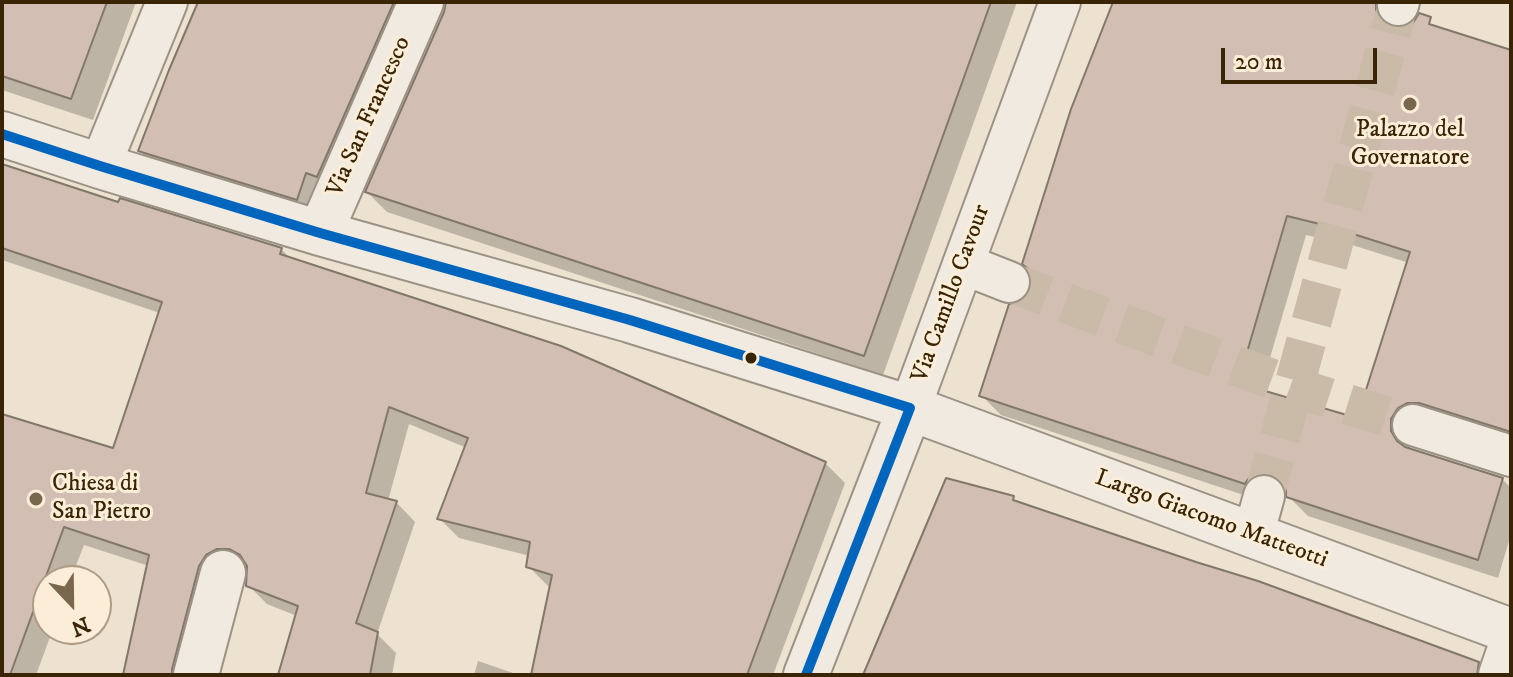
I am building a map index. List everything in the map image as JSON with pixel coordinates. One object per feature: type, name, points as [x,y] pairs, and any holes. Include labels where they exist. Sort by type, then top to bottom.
[{"type":"street","points":[[100,166],[167,2]]},
{"type":"street","name":"Via San Francesco","points":[[320,233],[421,2]]},
{"type":"street","name":"Via Camillo Cavour","points":[[806,675],[910,408],[1060,2]]},
{"type":"street","name":"Largo Giacomo Matteotti","points":[[2,134],[320,233],[630,320],[1259,516],[1511,631]]},
{"type":"street","points":[[963,264],[1009,282]]},
{"type":"street","points":[[1413,425],[1511,456]]},
{"type":"street","points":[[196,675],[223,573]]},
{"type":"street","points":[[1501,675],[1511,646]]},
{"type":"building","points":[[2,2],[107,2],[71,99],[2,76]]},
{"type":"building","points":[[198,2],[394,2],[317,177],[306,173],[297,200],[138,151]]},
{"type":"building","points":[[446,2],[991,2],[864,356],[365,192]]},
{"type":"building","points":[[1113,2],[1376,2],[1380,20],[1390,26],[1403,27],[1413,23],[1419,13],[1431,17],[1429,24],[1511,50],[1511,432],[1419,403],[1407,403],[1398,408],[1391,419],[1391,431],[1405,447],[1503,478],[1478,560],[1286,497],[1281,480],[1271,474],[1257,474],[1245,484],[979,396],[1009,304],[1023,300],[1031,290],[1032,278],[1022,264],[1071,109]],"holes":[[[1287,216],[1410,252],[1357,418],[1238,383]]]},
{"type":"building","points":[[2,164],[118,202],[120,198],[282,248],[280,254],[561,346],[826,462],[747,675],[531,675],[552,575],[526,567],[530,542],[437,519],[468,438],[389,407],[366,493],[397,501],[356,623],[378,632],[370,675],[278,675],[298,606],[246,586],[247,566],[240,555],[229,549],[217,549],[206,555],[199,566],[172,675],[123,675],[149,555],[64,527],[50,565],[32,565],[32,615],[10,675],[2,675],[2,414],[113,448],[162,302],[2,248]]},
{"type":"building","points":[[946,478],[1014,496],[1013,500],[1258,581],[1479,662],[1477,675],[863,675]]},
{"type":"tunnel","points":[[1264,496],[1398,5]]},
{"type":"tunnel","points":[[1009,282],[1294,387],[1413,425]]},
{"type":"transit line","points":[[2,134],[320,233],[630,320],[910,408],[806,675]]},
{"type":"place","name":"Palazzo del Governatore","points":[[1410,104]]},
{"type":"place","name":"Chiesa di San Pietro","points":[[36,499]]}]
